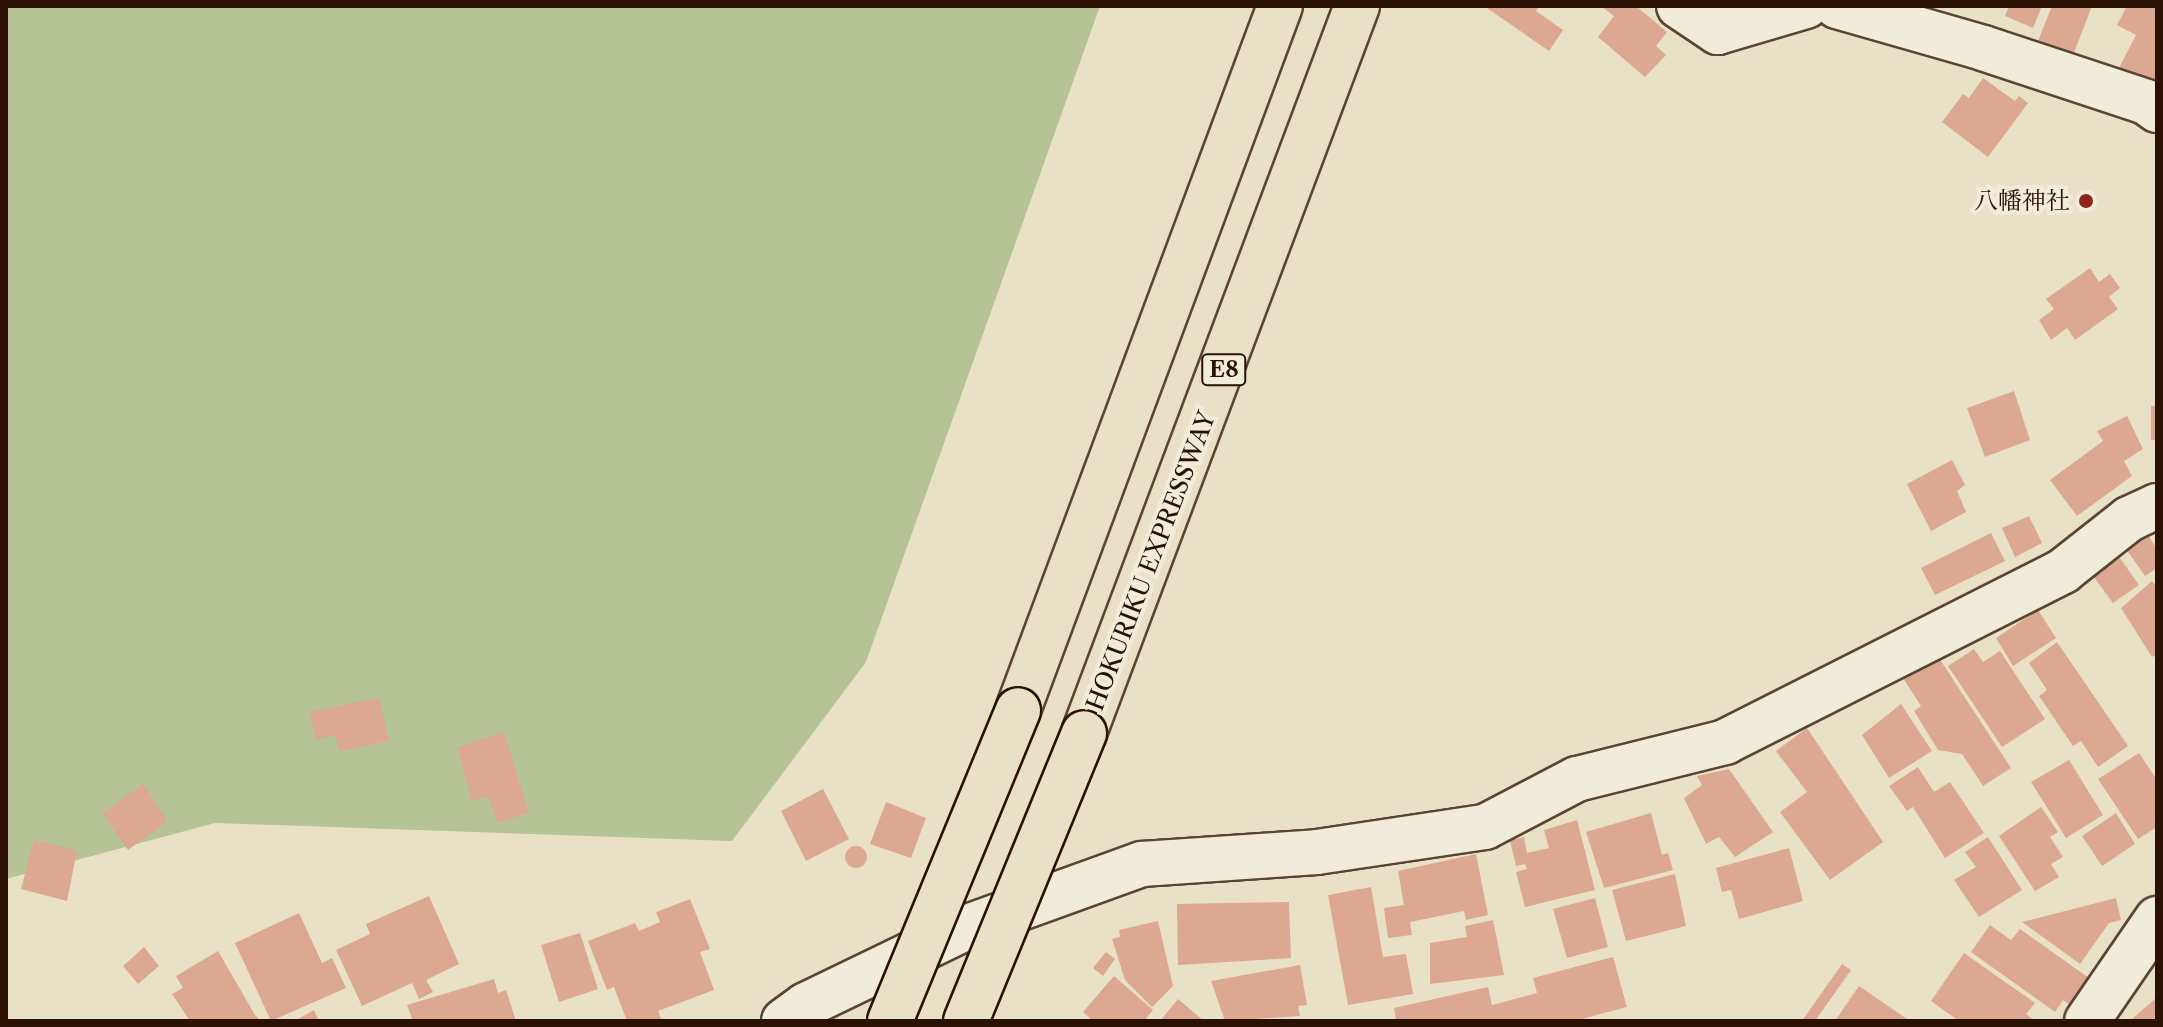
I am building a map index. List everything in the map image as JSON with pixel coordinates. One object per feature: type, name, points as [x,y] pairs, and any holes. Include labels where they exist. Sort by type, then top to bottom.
[{"type":"highway","points":[[890,1021],[1018,710],[1280,6]]},
{"type":"highway","name":"HOKURIKU EXPRESSWAY","points":[[966,1021],[1084,733],[1357,6]]},
{"type":"street","points":[[1679,6],[1718,32],[1806,6]]},
{"type":"street","points":[[1837,6],[1998,53],[2146,102],[2157,110]]},
{"type":"street","points":[[784,1021],[806,1005],[965,928],[1142,864],[1317,852],[1485,827],[1577,779],[1725,742],[2063,571],[2129,519],[2157,506]]},
{"type":"street","points":[[2087,1021],[2157,919]]},
{"type":"green space","points":[[6,6],[1100,6],[866,662],[732,841],[215,823],[6,879]]},
{"type":"building","points":[[1484,6],[1539,6],[1536,11],[1563,30],[1549,51]]},
{"type":"building","points":[[1601,6],[1636,6],[1667,32],[1656,46],[1666,55],[1645,77],[1598,37],[1614,16]]},
{"type":"building","points":[[2009,6],[2042,6],[2033,28],[2005,16]]},
{"type":"building","points":[[2052,6],[2092,6],[2071,60],[2036,46]]},
{"type":"building","points":[[2127,6],[2157,6],[2157,76],[2152,85],[2119,68],[2136,35],[2117,25]]},
{"type":"building","points":[[1983,78],[2015,101],[2019,96],[2028,103],[1988,157],[1942,122],[1963,94],[1969,98]]},
{"type":"building","points":[[2090,268],[2099,282],[2110,274],[2120,288],[2109,297],[2118,309],[2075,340],[2067,328],[2051,340],[2039,320],[2054,309],[2046,299]]},
{"type":"building","points":[[2014,391],[2030,440],[1985,457],[1967,408]]},
{"type":"building","points":[[2151,406],[2157,406],[2157,440],[2151,440]]},
{"type":"building","points":[[2127,416],[2143,449],[2124,461],[2132,476],[2077,516],[2050,480],[2103,441],[2097,431]]},
{"type":"building","points":[[1952,460],[1965,485],[1957,491],[1966,512],[1931,531],[1907,484]]},
{"type":"building","points":[[2029,516],[2042,543],[2015,557],[2002,528]]},
{"type":"building","points":[[2146,532],[2157,549],[2157,568],[2145,576],[2124,546]]},
{"type":"building","points":[[1991,533],[2005,561],[1935,595],[1921,568]]},
{"type":"building","points":[[2120,558],[2139,585],[2113,603],[2093,576]]},
{"type":"building","points":[[2152,581],[2157,588],[2157,654],[2152,657],[2121,608]]},
{"type":"building","points":[[2038,610],[2056,638],[2013,666],[1996,638]]},
{"type":"building","points":[[2057,642],[2128,746],[2098,767],[2081,741],[2073,746],[2039,696],[2047,690],[2029,663]]},
{"type":"building","points":[[1974,649],[1983,662],[2000,651],[2045,719],[2002,747],[1948,666]]},
{"type":"building","points":[[1937,655],[2011,768],[1983,786],[1962,754],[1938,750],[1914,711],[1921,706],[1903,678]]},
{"type":"building","points":[[379,698],[389,741],[339,751],[335,735],[316,739],[310,712]]},
{"type":"building","points":[[1901,704],[1932,751],[1889,778],[1862,735]]},
{"type":"building","points":[[1807,728],[1883,842],[1830,880],[1780,812],[1807,792],[1776,751]]},
{"type":"building","points":[[504,732],[529,813],[497,823],[488,796],[472,801],[457,747]]},
{"type":"building","points":[[2139,753],[2157,780],[2157,827],[2138,839],[2098,779]]},
{"type":"building","points":[[2069,760],[2103,815],[2066,838],[2031,782]]},
{"type":"building","points":[[1918,767],[1934,792],[1950,782],[1984,833],[1945,858],[1913,807],[1907,811],[1889,786]]},
{"type":"building","points":[[1729,769],[1773,832],[1735,857],[1719,837],[1706,844],[1684,798],[1702,785],[1697,776]]},
{"type":"building","points":[[143,784],[168,821],[128,850],[102,813]]},
{"type":"building","points":[[823,789],[849,839],[806,861],[781,811]]},
{"type":"building","points":[[886,802],[926,818],[911,858],[870,844]]},
{"type":"building","points":[[2041,807],[2058,832],[2050,837],[2063,857],[2051,864],[2059,877],[2035,891],[1999,836]]},
{"type":"building","points":[[1651,813],[1662,855],[1668,853],[1673,870],[1604,888],[1586,832]]},
{"type":"building","points":[[2116,813],[2135,844],[2102,866],[2082,836]]},
{"type":"building","points":[[1577,820],[1595,890],[1525,907],[1516,872],[1527,869],[1525,864],[1516,866],[1510,841],[1524,837],[1527,853],[1549,848],[1544,830]]},
{"type":"building","points":[[1988,837],[2022,890],[1979,917],[1954,880],[1976,867],[1965,852]]},
{"type":"building","points":[[34,840],[77,851],[67,901],[21,889]]},
{"type":"building","points":[[852,846],[860,846],[867,857],[860,868],[852,868],[845,861],[845,853]]},
{"type":"building","points":[[1789,848],[1803,901],[1739,919],[1731,890],[1722,892],[1716,868]]},
{"type":"building","points":[[1476,854],[1488,915],[1466,920],[1464,911],[1410,922],[1412,935],[1388,938],[1384,908],[1404,905],[1398,871]]},
{"type":"building","points":[[1675,874],[1686,926],[1626,941],[1612,890]]},
{"type":"building","points":[[1371,887],[1383,957],[1406,954],[1413,994],[1348,1005],[1328,895]]},
{"type":"building","points":[[429,896],[459,964],[426,980],[433,992],[419,999],[412,983],[362,1006],[336,950],[370,934],[366,924]]},
{"type":"building","points":[[1595,898],[1608,947],[1567,958],[1553,909]]},
{"type":"building","points":[[2116,898],[2121,920],[2109,923],[2080,964],[2022,922]]},
{"type":"building","points":[[690,899],[710,949],[700,952],[714,990],[658,1011],[662,1021],[627,1021],[614,987],[607,990],[588,941],[635,923],[639,931],[660,922],[656,912]]},
{"type":"building","points":[[1289,902],[1291,958],[1178,965],[1177,904]]},
{"type":"building","points":[[299,913],[322,963],[332,958],[346,988],[271,1021],[235,943]]},
{"type":"building","points":[[1493,920],[1504,975],[1430,984],[1430,943],[1467,937],[1465,926]]},
{"type":"building","points":[[1158,921],[1173,986],[1152,1007],[1125,980],[1112,939],[1120,937],[1119,930]]},
{"type":"building","points":[[1990,925],[2011,940],[2020,929],[2089,978],[2070,1005],[2063,1000],[2055,1012],[1971,952]]},
{"type":"building","points":[[580,933],[598,989],[559,1002],[541,945]]},
{"type":"building","points":[[144,947],[159,966],[138,984],[123,966]]},
{"type":"building","points":[[218,951],[261,1021],[190,1021],[172,994],[183,988],[176,976]]},
{"type":"building","points":[[1106,952],[1115,959],[1103,976],[1093,968]]},
{"type":"building","points":[[1964,953],[2035,1003],[2026,1014],[2035,1021],[1959,1021],[1931,1001]]},
{"type":"building","points":[[1613,957],[1627,1007],[1574,1021],[1396,1021],[1394,1008],[1488,987],[1492,1005],[1537,993],[1533,978]]},
{"type":"building","points":[[1842,964],[1851,970],[1815,1021],[1802,1021]]},
{"type":"building","points":[[1300,965],[1307,1005],[1298,1006],[1300,1016],[1225,1021],[1211,981]]},
{"type":"building","points":[[1114,976],[1153,1010],[1144,1021],[1093,1021],[1083,1012]]},
{"type":"building","points":[[494,979],[498,993],[506,990],[516,1021],[413,1021],[407,1005]]},
{"type":"building","points":[[1859,986],[1910,1021],[1835,1021]]},
{"type":"building","points":[[2157,997],[2157,1021],[2130,1021]]},
{"type":"building","points":[[1178,999],[1204,1021],[1160,1021]]},
{"type":"building","points":[[314,1010],[319,1021],[295,1021]]},
{"type":"place","name":"八幡神社","points":[[2086,201]]}]
